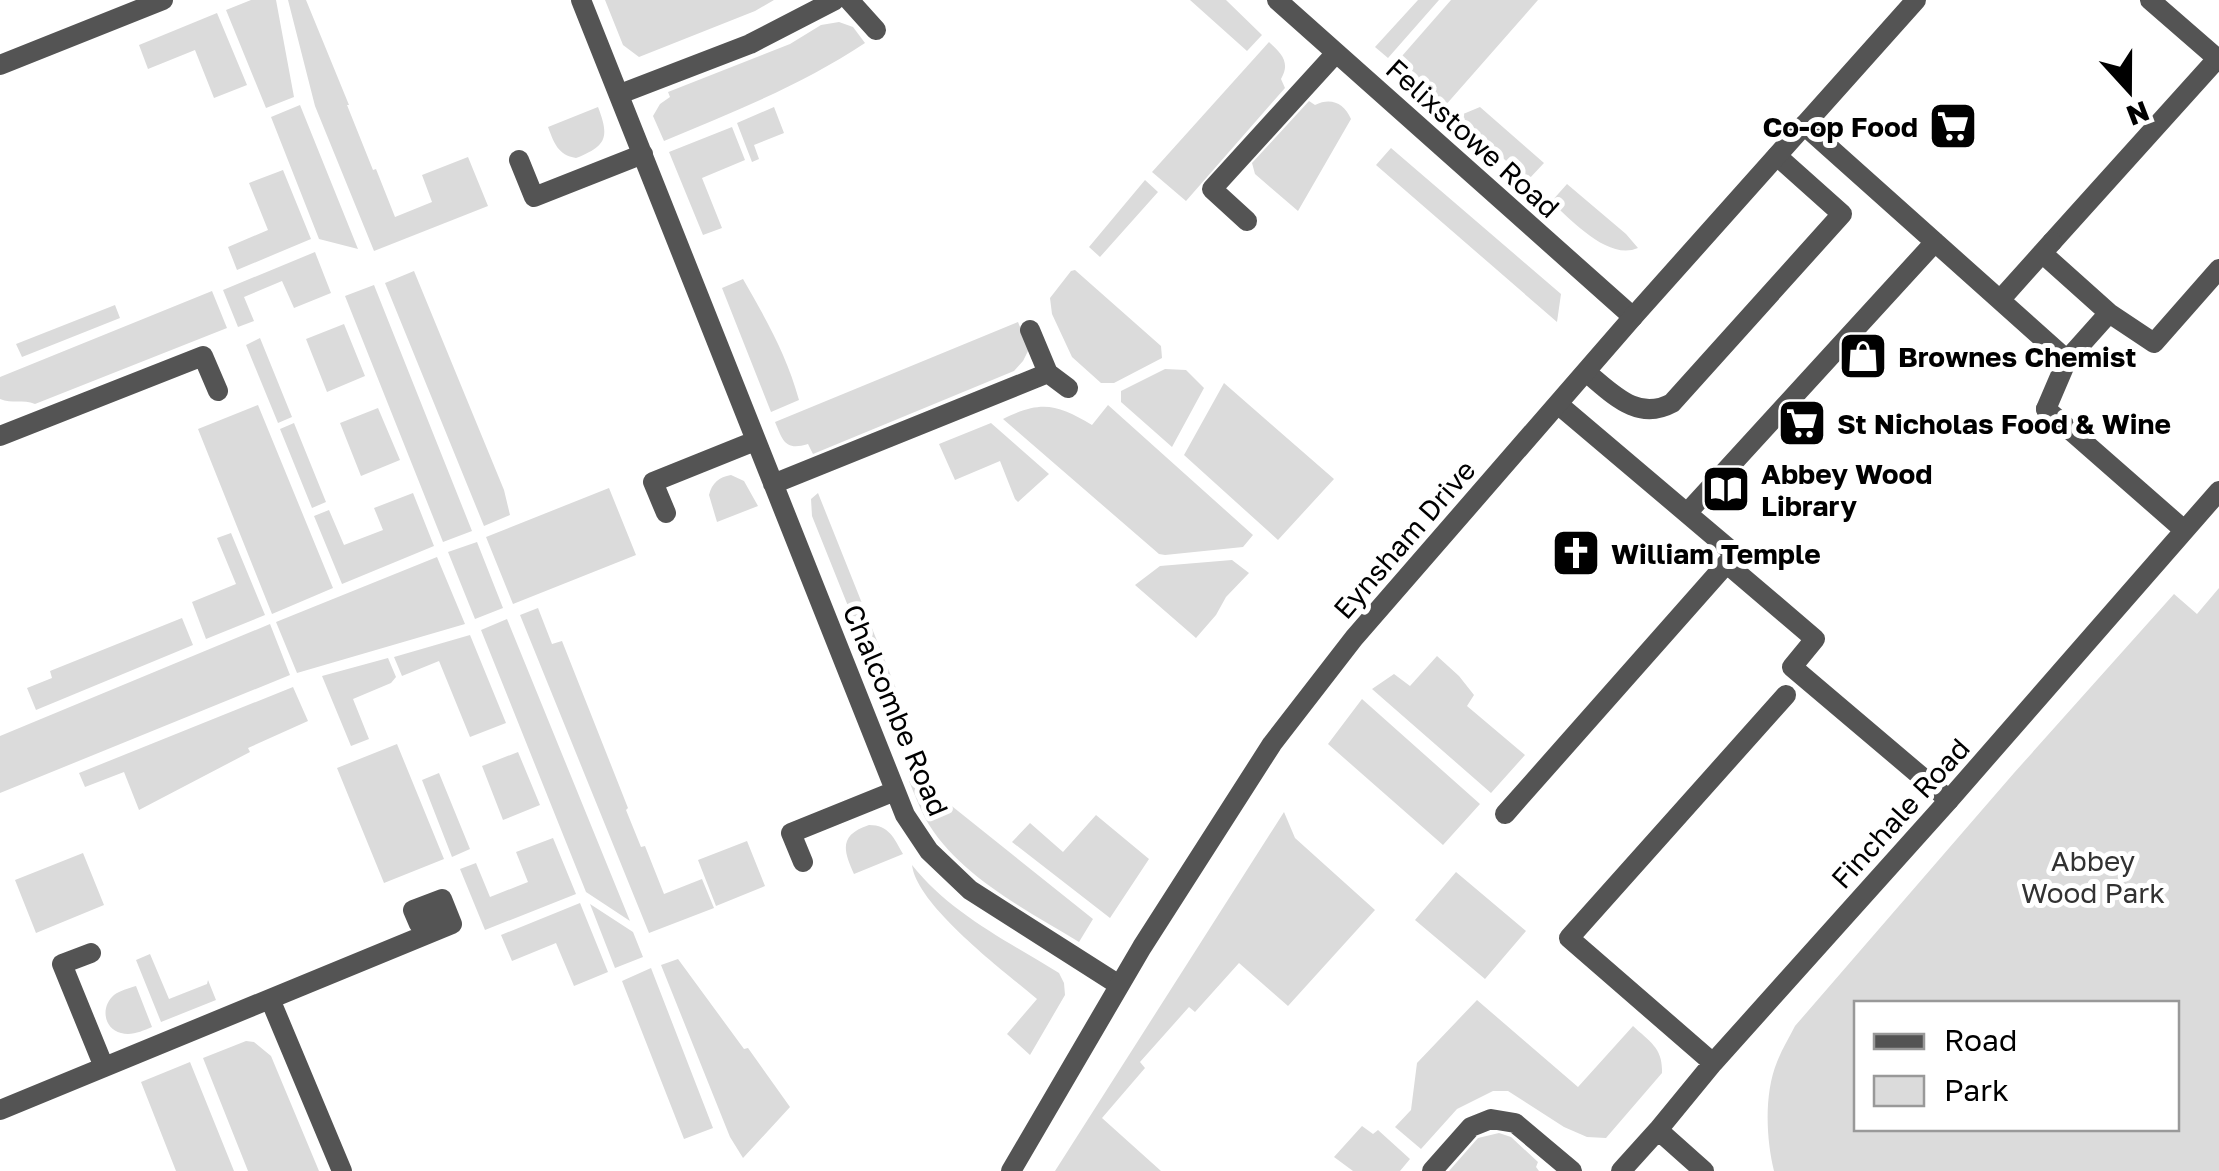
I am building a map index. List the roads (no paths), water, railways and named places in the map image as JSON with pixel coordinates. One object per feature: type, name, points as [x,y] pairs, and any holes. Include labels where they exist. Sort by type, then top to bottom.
[{"type":"street","points":[[0,64],[163,0]]},
{"type":"street","name":"Chalcombe Road","points":[[581,0],[905,815],[929,851],[970,890],[1119,985]]},
{"type":"street","points":[[620,94],[750,44],[835,0]]},
{"type":"street","points":[[850,0],[876,30]]},
{"type":"street","name":"Felixstowe Road","points":[[1277,0],[1633,317]]},
{"type":"street","name":"Eynsham Drive","points":[[1011,1171],[1119,985],[1272,744],[1354,638],[1916,0]]},
{"type":"street","points":[[2000,300],[2218,60],[2150,0]]},
{"type":"street","points":[[1246,221],[1212,189],[1336,53]]},
{"type":"street","points":[[1804,125],[2067,360]]},
{"type":"street","points":[[519,160],[534,197],[643,154]]},
{"type":"street","points":[[1586,372],[1627,406],[1646,410],[1666,407],[1842,214],[1777,156]]},
{"type":"street","points":[[1688,513],[1935,242]]},
{"type":"street","points":[[2047,248],[2109,313],[2154,343],[2219,270]]},
{"type":"street","points":[[2109,313],[2067,360],[2046,410],[2184,530]]},
{"type":"street","points":[[1030,330],[1048,373],[1068,388]]},
{"type":"street","points":[[0,436],[203,356],[218,390]]},
{"type":"street","points":[[772,484],[1048,373]]},
{"type":"street","points":[[1505,814],[1735,554],[1558,405]]},
{"type":"street","points":[[666,512],[652,482],[755,441]]},
{"type":"street","name":"Finchale Road","points":[[1621,1171],[2219,490]]},
{"type":"street","points":[[1726,564],[1816,639],[1792,667],[1949,800]]},
{"type":"street","points":[[1713,1062],[1568,938],[1786,695]]},
{"type":"street","points":[[803,862],[791,833],[895,791]]},
{"type":"street","points":[[0,1110],[452,924],[442,899],[413,910],[419,924],[433,918]]},
{"type":"street","points":[[91,952],[62,964],[104,1067]]},
{"type":"street","points":[[270,998],[342,1171]]},
{"type":"street","points":[[1432,1171],[1470,1127],[1490,1119],[1515,1123],[1572,1171]]},
{"type":"street","points":[[1658,1130],[1704,1171]]},
{"type":"place","name":"Co-op Food","points":[[1953,126]]},
{"type":"place","name":"Brownes Chemist","points":[[1863,356]]},
{"type":"place","name":"St Nicholas Food & Wine","points":[[1802,423]]},
{"type":"place","name":"Abbey Wood Library","points":[[1726,489]]},
{"type":"place","name":"William Temple","points":[[1576,553]]},
{"type":"park label","name":"Abbey Wood Park","points":[[2093,876]]}]
